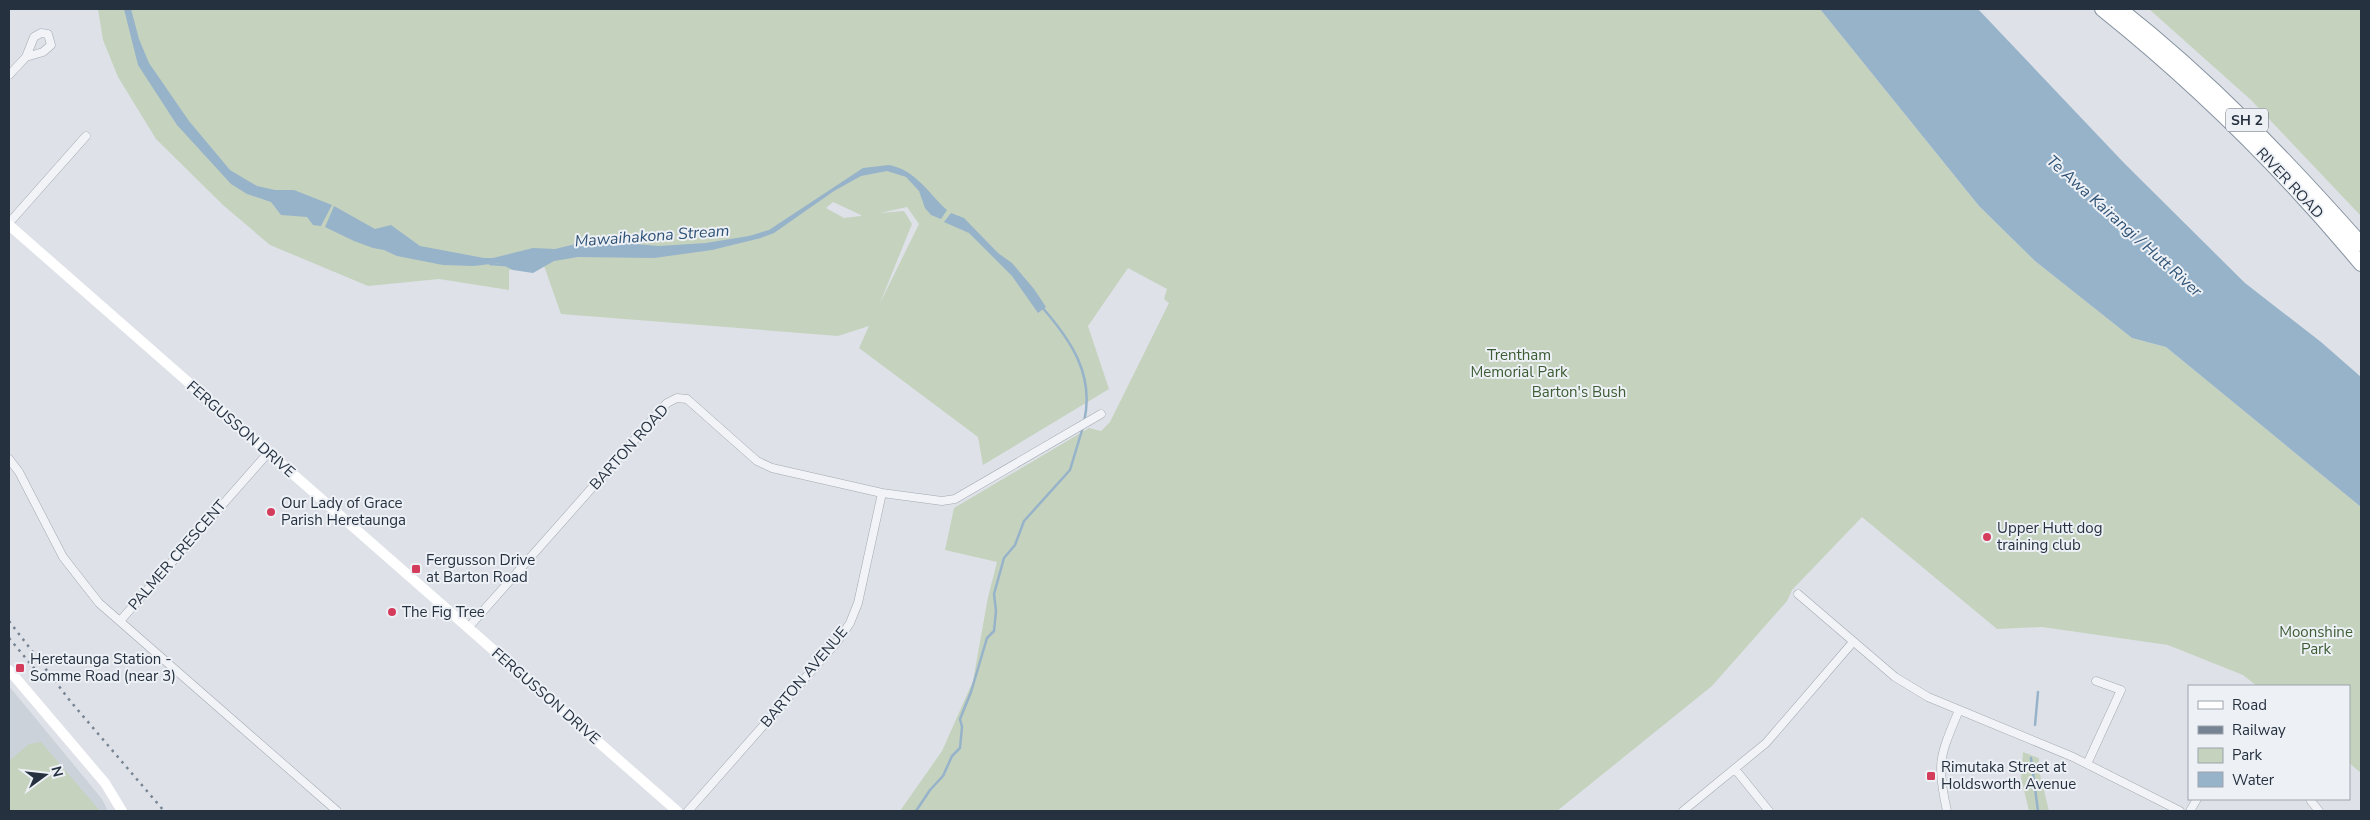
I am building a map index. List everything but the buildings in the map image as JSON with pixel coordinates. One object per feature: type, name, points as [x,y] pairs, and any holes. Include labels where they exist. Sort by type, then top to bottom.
[{"type":"highway","name":"RIVER ROAD","points":[[2102,9],[2212,103],[2275,166],[2361,264]]},
{"type":"highway","name":"RIVER ROAD","points":[[2120,9],[2183,60],[2235,108],[2306,182],[2361,244]]},
{"type":"highway","points":[[2306,182],[2361,235]]},
{"type":"highway","points":[[2327,223],[2361,256]]},
{"type":"main road","name":"FERGUSSON DRIVE","points":[[9,224],[677,811]]},
{"type":"main road","points":[[9,670],[105,783],[122,811]]},
{"type":"street","points":[[9,75],[26,57]]},
{"type":"street","points":[[9,224],[86,136]]},
{"type":"street","name":"BARTON ROAD","points":[[468,628],[667,403],[677,398],[687,399],[745,451],[772,468],[882,493]]},
{"type":"street","points":[[882,493],[942,501],[955,499],[1101,414]]},
{"type":"street","name":"PALMER CRESCENT","points":[[268,453],[120,621],[338,811]]},
{"type":"street","points":[[9,460],[19,472],[63,557],[99,603],[120,621]]},
{"type":"street","name":"BARTON AVENUE","points":[[688,811],[837,642],[850,623],[858,603],[882,493]]},
{"type":"street","points":[[1798,594],[1895,677],[1928,697],[2087,764],[2180,811]]},
{"type":"street","points":[[1683,811],[1766,743],[1853,642]]},
{"type":"street","points":[[2087,764],[2121,690],[2096,681]]},
{"type":"street","points":[[1947,811],[1940,767],[1941,753],[1959,710]]},
{"type":"street","points":[[1735,769],[1769,811]]},
{"type":"street","points":[[2190,811],[2196,800]]},
{"type":"street","points":[[2311,801],[2319,811]]},
{"type":"shaded area","points":[[9,686],[102,799],[108,811],[9,811]]},
{"type":"green space","name":"Trentham Memorial Park","points":[[98,9],[1820,9],[1979,206],[2035,261],[2132,338],[2166,347],[2361,507],[2361,773],[2350,764],[2350,685],[2256,685],[2243,675],[2168,645],[2042,627],[1997,629],[1862,517],[1792,590],[1787,601],[1712,686],[1557,811],[900,811],[942,751],[973,681],[988,597],[997,562],[945,550],[954,508],[1089,428],[1101,431],[1110,422],[1169,303],[1164,299],[1167,289],[1128,268],[1088,326],[1109,389],[983,465],[978,437],[859,348],[869,326],[838,336],[561,314],[543,263],[509,270],[509,290],[439,279],[368,286],[270,245],[223,205],[156,139],[118,77],[103,40]],"holes":[[[833,202],[861,215],[844,218],[826,208]],[[907,207],[919,224],[880,303],[912,224],[904,211],[880,213]]]},
{"type":"green space","points":[[2149,9],[2361,9],[2361,216],[2251,100]]},
{"type":"green space","points":[[41,742],[100,811],[9,811],[9,761],[29,744]]},
{"type":"green space","points":[[2023,752],[2039,758],[2039,770],[2049,811],[2029,811],[2021,778]]},
{"type":"water","points":[[124,9],[131,9],[139,39],[149,63],[189,121],[230,170],[257,186],[275,190],[294,190],[332,205],[321,226],[313,225],[307,217],[281,215],[271,202],[247,194],[231,184],[177,125],[138,65]]},
{"type":"water","name":"Te Awa Kairangi / Hutt River","points":[[1820,9],[1978,9],[2125,164],[2245,283],[2321,342],[2361,377],[2361,507],[2166,347],[2132,338],[2035,261],[1979,206]]},
{"type":"water","points":[[889,165],[914,177],[947,210],[941,219],[931,215],[925,208],[919,191],[906,177],[887,171],[861,176],[834,191],[774,233],[761,238],[712,250],[654,258],[578,257],[554,261],[533,273],[513,270],[498,263],[474,266],[443,265],[397,256],[354,241],[325,227],[334,206],[375,229],[391,225],[420,246],[484,258],[493,258],[533,248],[555,249],[584,242],[599,241],[659,246],[706,243],[749,236],[769,230],[863,168]]},
{"type":"water","points":[[951,213],[964,218],[998,253],[1012,263],[1034,289],[1046,307],[1038,313],[1012,276],[969,233],[944,222]]},
{"type":"waterway","name":"Mawaihakona Stream","points":[[490,264],[504,265]]},
{"type":"waterway","name":"Mawaihakona Stream","points":[[1041,306],[1062,332],[1078,359],[1086,389],[1087,405],[1084,422]]},
{"type":"waterway","name":"Mawaihakona Stream","points":[[916,811],[930,790],[943,776],[952,756],[960,748],[962,727],[960,719],[971,692],[987,638],[994,631],[996,611],[994,594],[1004,558],[1015,545],[1024,521],[1070,470],[1083,427]]},
{"type":"waterway","points":[[2035,725],[2038,692]]},
{"type":"waterway","points":[[2031,758],[2038,811]]},
{"type":"railway","points":[[9,621],[71,702],[164,811]]},
{"type":"railway","points":[[9,638],[43,679]]},
{"type":"place","name":"Our Lady of Grace Parish Heretaunga","points":[[271,512]]},
{"type":"place","name":"Upper Hutt dog training club","points":[[1987,537]]},
{"type":"place","name":"Fergusson Drive at Barton Road","points":[[416,569]]},
{"type":"place","name":"The Fig Tree","points":[[392,612]]},
{"type":"place","name":"Heretaunga Station - Somme Road (near 3)","points":[[20,668]]},
{"type":"place","name":"Rimutaka Street at Holdsworth Avenue","points":[[1931,776]]},
{"type":"park label","name":"Barton's Bush","points":[[1579,392]]},
{"type":"park label","name":"Moonshine Park","points":[[2316,640]]}]
